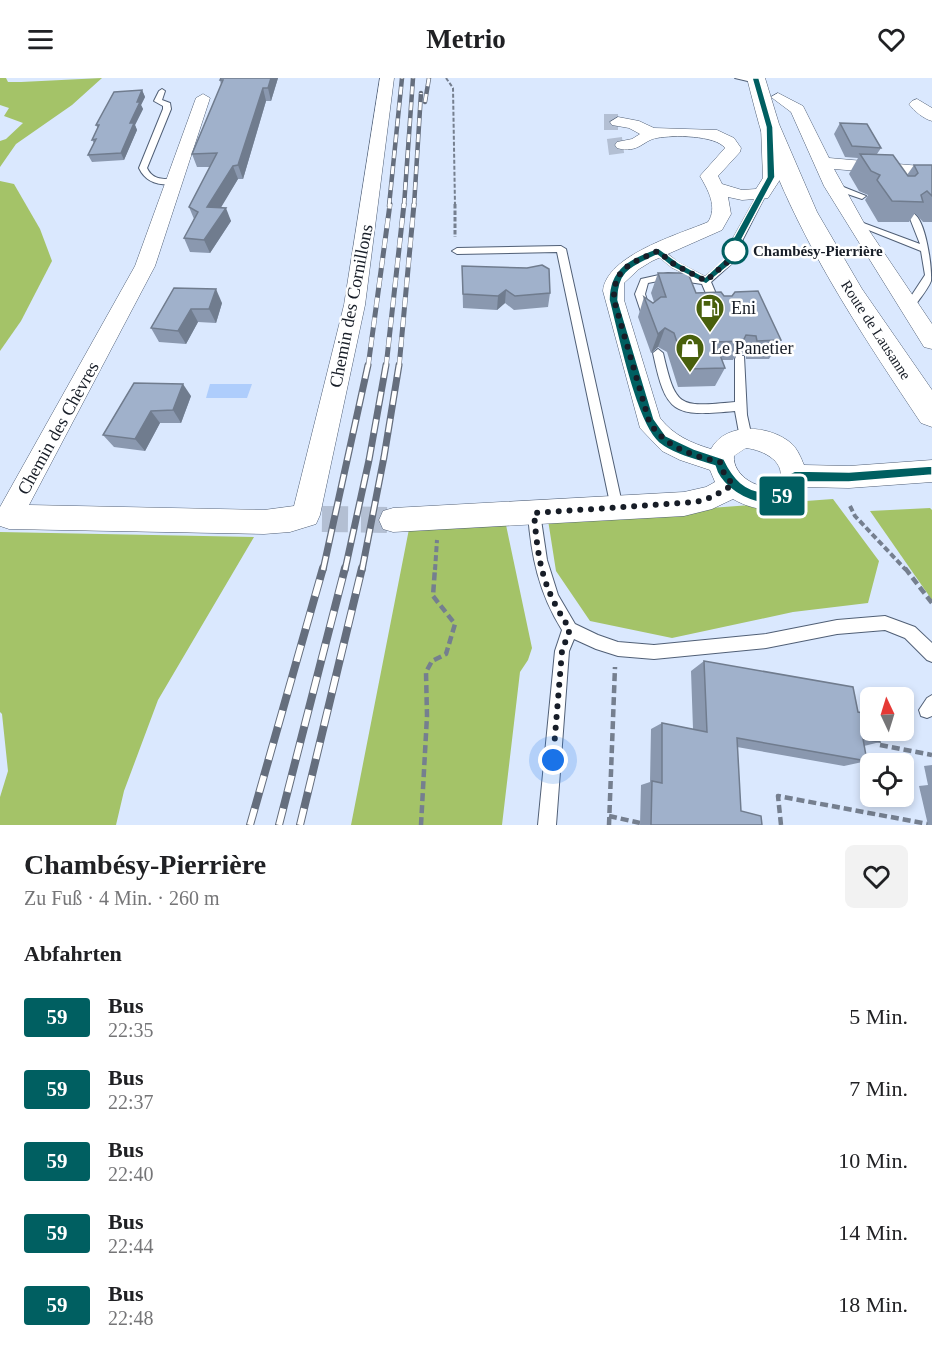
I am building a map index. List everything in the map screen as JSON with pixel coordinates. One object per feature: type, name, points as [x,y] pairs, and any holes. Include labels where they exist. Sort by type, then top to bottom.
[{"type":"main road","name":"Route de Lausanne","points":[[760,82],[769,127],[792,184],[835,266],[879,337],[932,414]]},
{"type":"main road","name":"Route de Lausanne","points":[[760,82],[826,211],[858,267],[932,376]]},
{"type":"street","name":"Chemin des Cornillons","points":[[314,517],[311,484],[349,335],[365,242],[387,78]]},
{"type":"street","points":[[760,82],[798,109],[833,186],[932,341]]},
{"type":"street","name":"Chemin des Chèvres","points":[[203,98],[145,266],[9,517],[264,522],[314,517]]},
{"type":"street","points":[[917,104],[932,116]]},
{"type":"street","points":[[393,520],[696,502],[712,497],[726,473],[721,453],[726,445],[746,438],[766,441],[783,453],[792,465],[795,476],[793,485],[788,493],[779,497],[755,497],[726,473],[662,439],[649,421],[614,300],[614,283],[624,268],[716,226],[723,210],[716,188],[709,176],[713,169],[731,154],[733,147],[728,141],[711,133],[651,133],[633,124],[618,122]]},
{"type":"street","points":[[716,188],[742,195],[762,194],[771,177],[769,127]]},
{"type":"street","points":[[623,145],[637,143],[651,133]]},
{"type":"street","points":[[822,163],[885,172],[906,170],[932,172]]},
{"type":"street","points":[[795,476],[849,477],[932,471]]},
{"type":"street","points":[[892,475],[932,489]]},
{"type":"lane","points":[[162,91],[158,100],[167,105],[166,109],[142,168],[144,174],[155,181],[173,182]]},
{"type":"lane","points":[[906,170],[932,182]]},
{"type":"lane","points":[[833,186],[862,196]]},
{"type":"lane","points":[[647,316],[640,294],[644,281],[668,276],[706,281],[734,256],[738,239],[762,194]]},
{"type":"lane","points":[[909,307],[931,272],[922,237],[913,216]]},
{"type":"lane","points":[[855,223],[925,249]]},
{"type":"lane","points":[[457,251],[561,249],[617,508]]},
{"type":"lane","points":[[658,251],[675,265],[706,281],[719,311]]},
{"type":"lane","points":[[658,353],[670,397],[681,405],[695,409],[741,406]]},
{"type":"lane","points":[[740,359],[741,406],[746,438]]},
{"type":"lane","points":[[534,513],[541,574],[553,604],[570,629],[615,649],[666,651],[766,641],[837,627],[885,623],[910,632],[932,655]]},
{"type":"lane","points":[[547,825],[562,651],[570,629]]},
{"type":"path","points":[[446,78],[453,89],[457,251]]},
{"type":"path","points":[[850,507],[855,516],[903,565],[932,603]]},
{"type":"path","points":[[421,825],[427,716],[426,672],[432,661],[446,654],[455,624],[451,615],[436,603],[434,596],[438,518]]},
{"type":"path","points":[[609,825],[615,649]]},
{"type":"path","points":[[880,745],[932,755]]},
{"type":"path","points":[[781,825],[778,796],[928,824]]},
{"type":"path","points":[[609,816],[640,823]]},
{"type":"green space","points":[[0,78],[6,78],[8,82],[21,82],[102,78],[72,105],[16,144],[0,167],[0,141],[6,139],[23,123],[4,116],[9,108],[0,105]]},
{"type":"green space","points":[[0,181],[14,184],[40,229],[52,261],[21,321],[0,351]]},
{"type":"green space","points":[[833,499],[879,561],[868,603],[793,612],[672,638],[590,621],[556,571],[548,520]]},
{"type":"green space","points":[[930,508],[932,510],[932,600],[870,511]]},
{"type":"green space","points":[[506,525],[532,648],[520,672],[502,825],[351,825],[409,529]]},
{"type":"green space","points":[[0,532],[254,537],[158,700],[124,791],[116,825],[0,825],[0,797],[8,771],[0,712]]},
{"type":"water","points":[[210,384],[252,384],[247,398],[206,398]]},
{"type":"building","points":[[221,78],[271,78],[268,88],[263,88],[238,165],[233,166],[207,207],[226,208],[204,240],[184,238],[198,212],[189,207],[217,153],[192,154],[223,80],[220,80]]},
{"type":"building","points":[[142,90],[137,102],[140,102],[130,123],[134,123],[121,153],[88,155],[96,139],[92,140],[99,125],[96,125],[114,92]]},
{"type":"building","points":[[840,123],[867,124],[881,148],[852,146]]},
{"type":"building","points":[[860,154],[893,155],[908,176],[915,176],[918,173],[914,165],[932,165],[932,196],[927,191],[921,195],[923,202],[892,201],[877,180],[880,175],[871,171]]},
{"type":"building","points":[[542,265],[549,269],[550,293],[515,296],[506,290],[498,296],[463,294],[462,266],[527,268]]},
{"type":"building","points":[[658,273],[688,273],[696,293],[721,292],[724,296],[732,296],[735,292],[758,291],[781,340],[757,341],[756,336],[746,335],[743,341],[715,342],[725,368],[686,369],[674,333],[665,328],[658,334],[644,297],[653,303],[661,297],[666,297]]},
{"type":"building","points":[[174,288],[216,289],[209,309],[191,309],[178,331],[151,328]]},
{"type":"building","points":[[134,383],[183,384],[173,410],[151,411],[135,439],[103,435]]},
{"type":"building","points":[[704,661],[853,687],[858,712],[860,712],[860,741],[863,741],[866,753],[860,753],[860,760],[737,738],[741,811],[761,816],[762,825],[651,825],[652,781],[662,783],[662,723],[707,732]]},
{"type":"tunnel","points":[[604,122],[618,122]]},
{"type":"tunnel","points":[[608,147],[623,145]]},
{"type":"tunnel","points":[[322,519],[393,520]]},
{"type":"railway","points":[[389,206],[402,78]]},
{"type":"railway","points":[[404,206],[413,78]]},
{"type":"railway","points":[[425,102],[429,78]]},
{"type":"railway","points":[[414,206],[421,93]]},
{"type":"railway","points":[[368,367],[390,204]]},
{"type":"railway","points":[[386,367],[404,204]]},
{"type":"railway","points":[[399,367],[414,204]]},
{"type":"railway","points":[[323,570],[368,365]]},
{"type":"railway","points":[[345,570],[369,460],[386,365]]},
{"type":"railway","points":[[362,570],[399,365]]},
{"type":"railway","points":[[250,825],[323,568]]},
{"type":"railway","points":[[279,825],[345,568]]},
{"type":"railway","points":[[300,825],[362,568]]},
{"type":"bus line","name":"59","points":[[756,78],[769,127],[771,177],[769,185],[738,239],[734,256],[706,281],[675,265],[658,251],[624,268],[614,283],[614,300],[649,421],[662,439],[677,448],[720,462],[722,470],[733,485],[755,497],[767,499],[788,493],[795,476],[849,477],[932,471]]},
{"type":"place","name":"Chambésy-Pierrière","points":[[735,251]]},
{"type":"place","name":"Eni","points":[[710,334]]},
{"type":"place","name":"Le Panetier","points":[[690,374]]},
{"type":"route","points":[[553,760],[562,651],[570,629],[553,604],[541,574],[534,513],[684,504],[712,497],[733,485],[722,470],[720,462],[677,448],[662,439],[649,421],[614,300],[614,283],[624,268],[658,251],[675,265],[706,281],[734,256],[735,251]]}]
